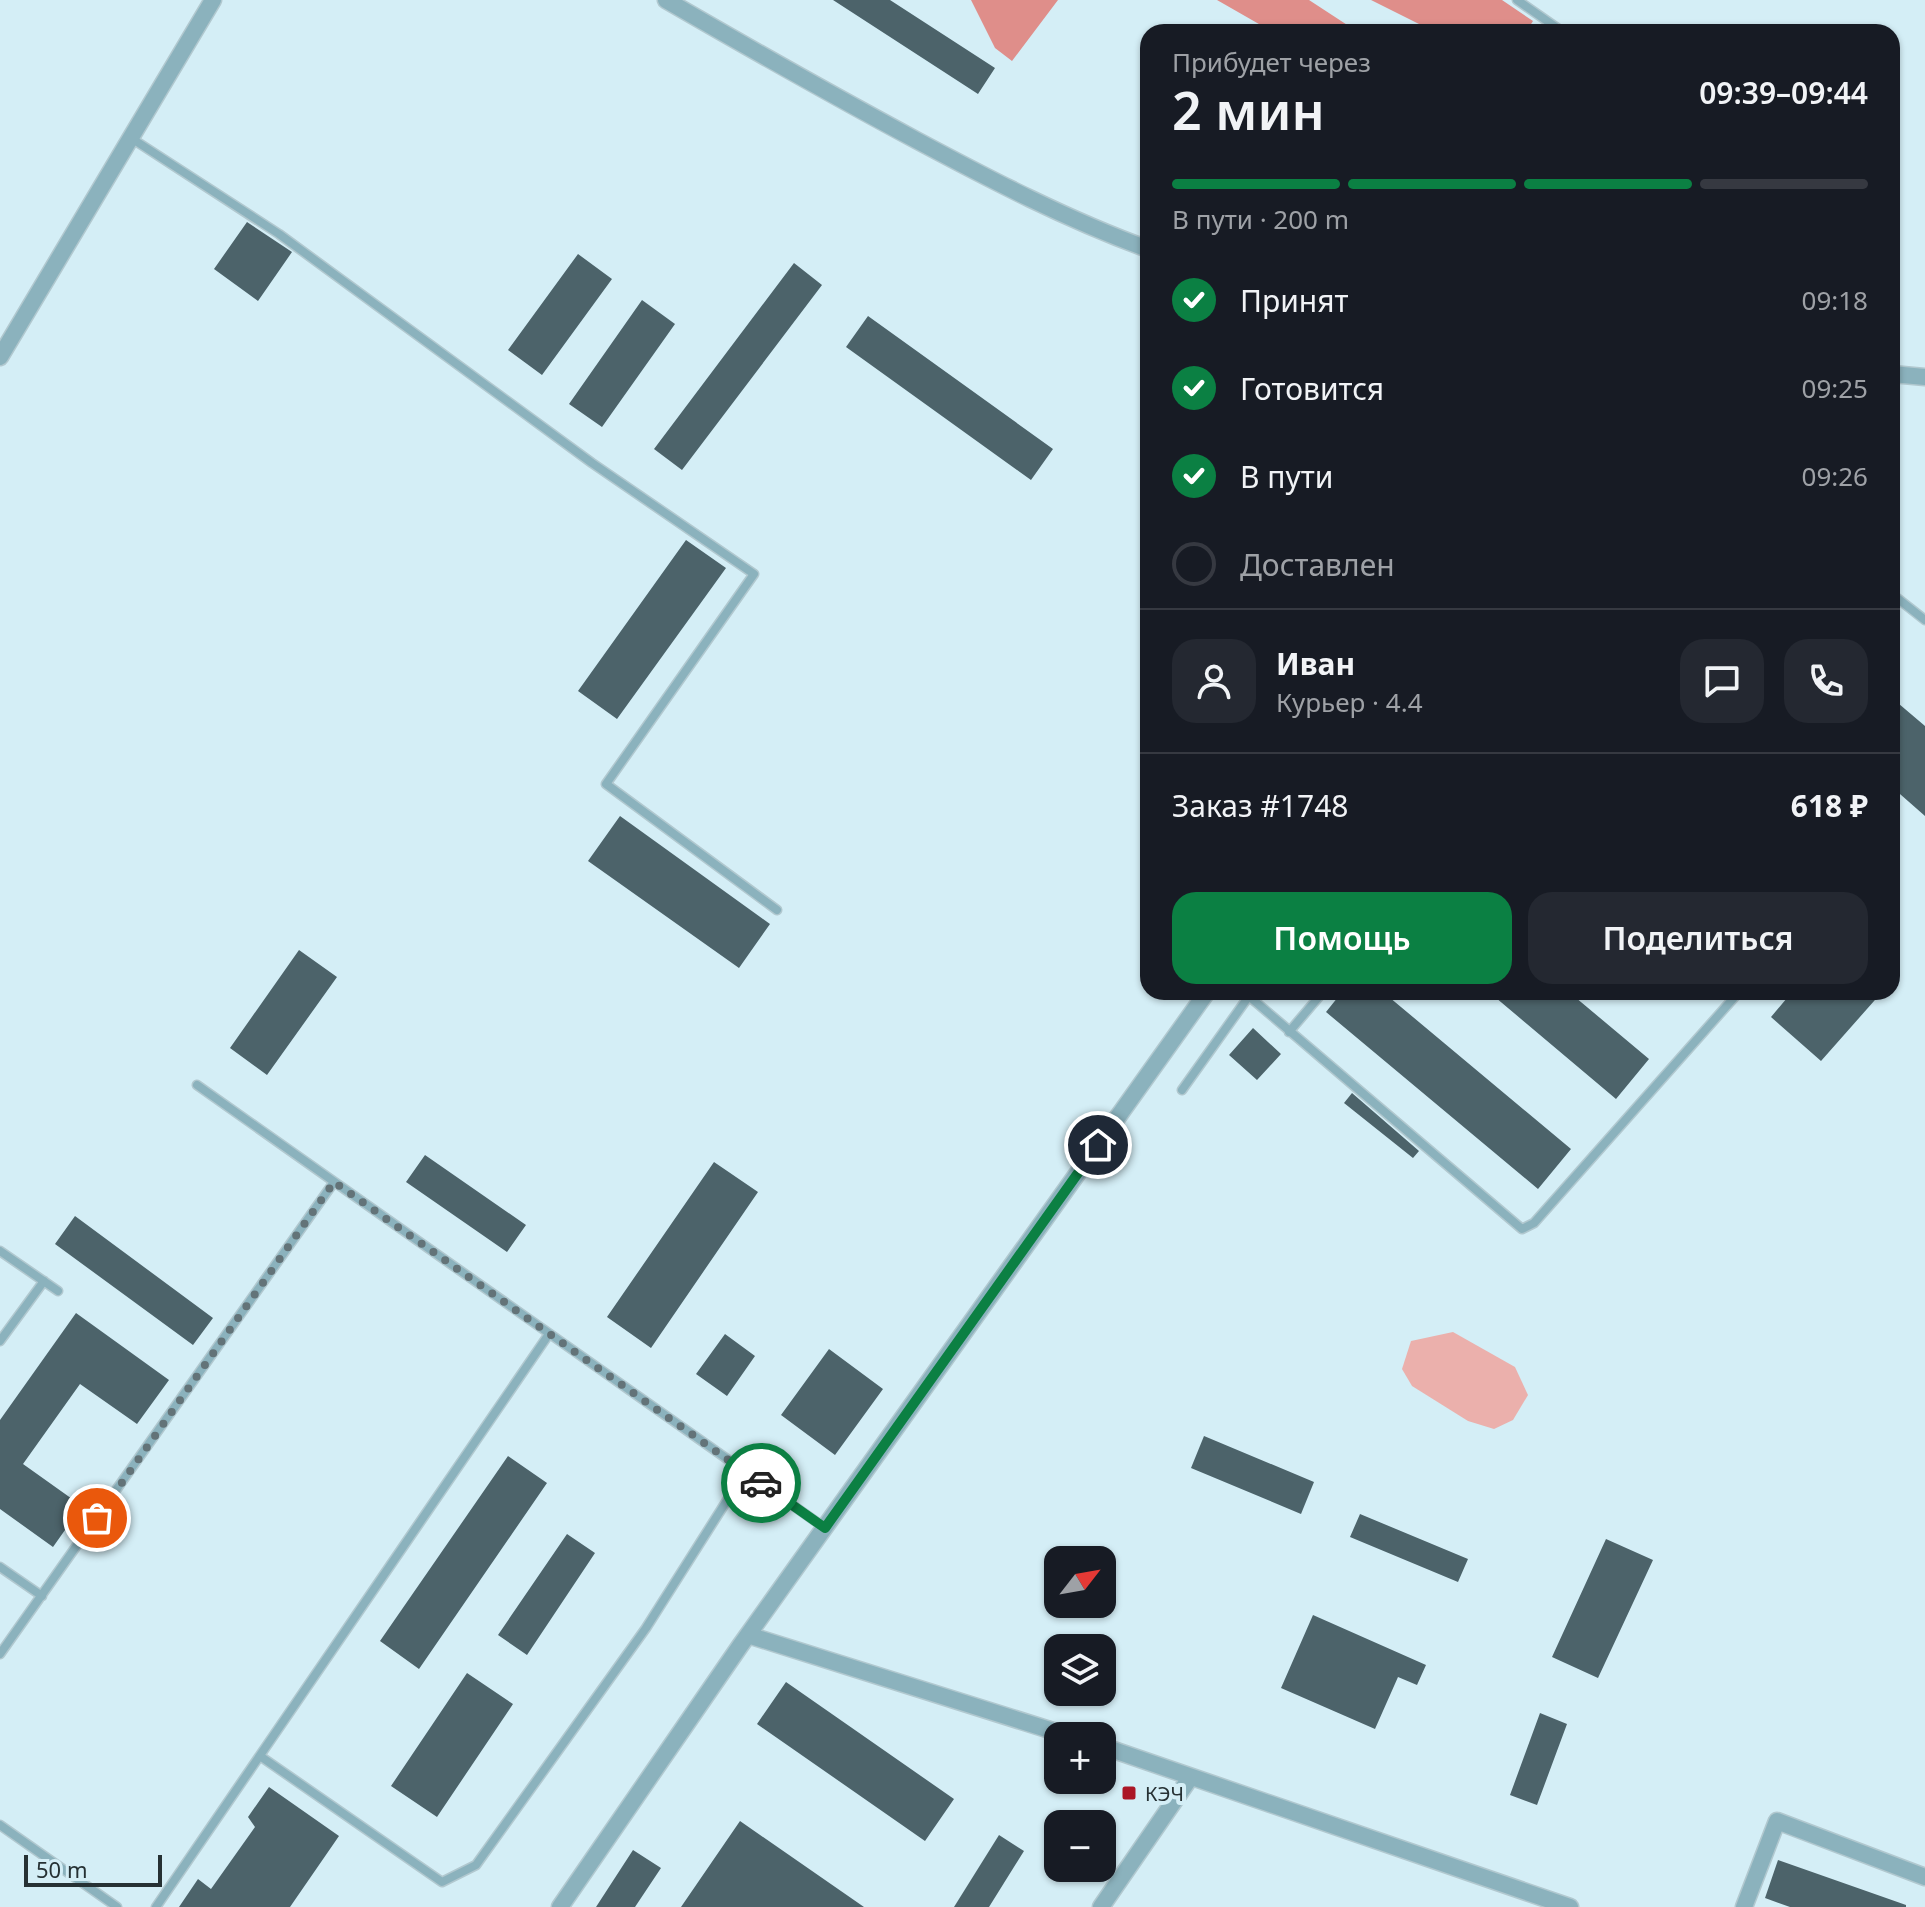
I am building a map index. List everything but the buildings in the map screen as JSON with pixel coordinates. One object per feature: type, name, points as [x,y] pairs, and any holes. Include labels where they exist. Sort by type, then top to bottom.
[{"type":"street","points":[[0,357],[213,0]]},
{"type":"street","points":[[666,0],[974,171],[1049,208],[1140,246]]},
{"type":"street","points":[[1900,375],[1925,377]]},
{"type":"street","points":[[560,1907],[748,1635],[1201,1000]]},
{"type":"street","points":[[748,1635],[1044,1728]]},
{"type":"street","points":[[1116,1751],[1570,1907]]},
{"type":"street","points":[[1101,1907],[1190,1778]]},
{"type":"street","points":[[1744,1907],[1777,1821],[1925,1877]]},
{"type":"lane","points":[[1517,0],[1552,24]]},
{"type":"lane","points":[[131,138],[279,234],[592,463],[754,574],[606,784],[777,910]]},
{"type":"lane","points":[[1900,600],[1925,620]]},
{"type":"lane","points":[[1182,1090],[1242,1000]]},
{"type":"lane","points":[[1253,1000],[1522,1229],[1534,1223],[1732,1000]]},
{"type":"lane","points":[[1289,1032],[1316,1000]]},
{"type":"lane","points":[[197,1085],[825,1528]]},
{"type":"lane","points":[[0,1654],[334,1182]]},
{"type":"lane","points":[[0,1251],[58,1291]]},
{"type":"lane","points":[[0,1341],[44,1281]]},
{"type":"lane","points":[[156,1907],[549,1334]]},
{"type":"lane","points":[[260,1756],[442,1882],[476,1865],[646,1628],[745,1472]]},
{"type":"lane","points":[[0,1567],[42,1596]]},
{"type":"lane","points":[[0,1825],[117,1907]]},
{"type":"shaded area","points":[[971,0],[1058,0],[1012,61],[995,48]]},
{"type":"shaded area","points":[[1217,0],[1309,0],[1346,24],[1259,24]]},
{"type":"shaded area","points":[[1371,0],[1502,0],[1533,21],[1531,24],[1419,24]]},
{"type":"shaded area","points":[[1453,1332],[1515,1367],[1528,1395],[1513,1420],[1494,1429],[1468,1421],[1412,1386],[1402,1369],[1411,1341]]},
{"type":"way so far","points":[[97,1518],[334,1182],[761,1483]]},
{"type":"place","name":"КЭЧ","points":[[1129,1793]]},
{"type":"route","points":[[761,1483],[825,1528],[1098,1145]]}]
